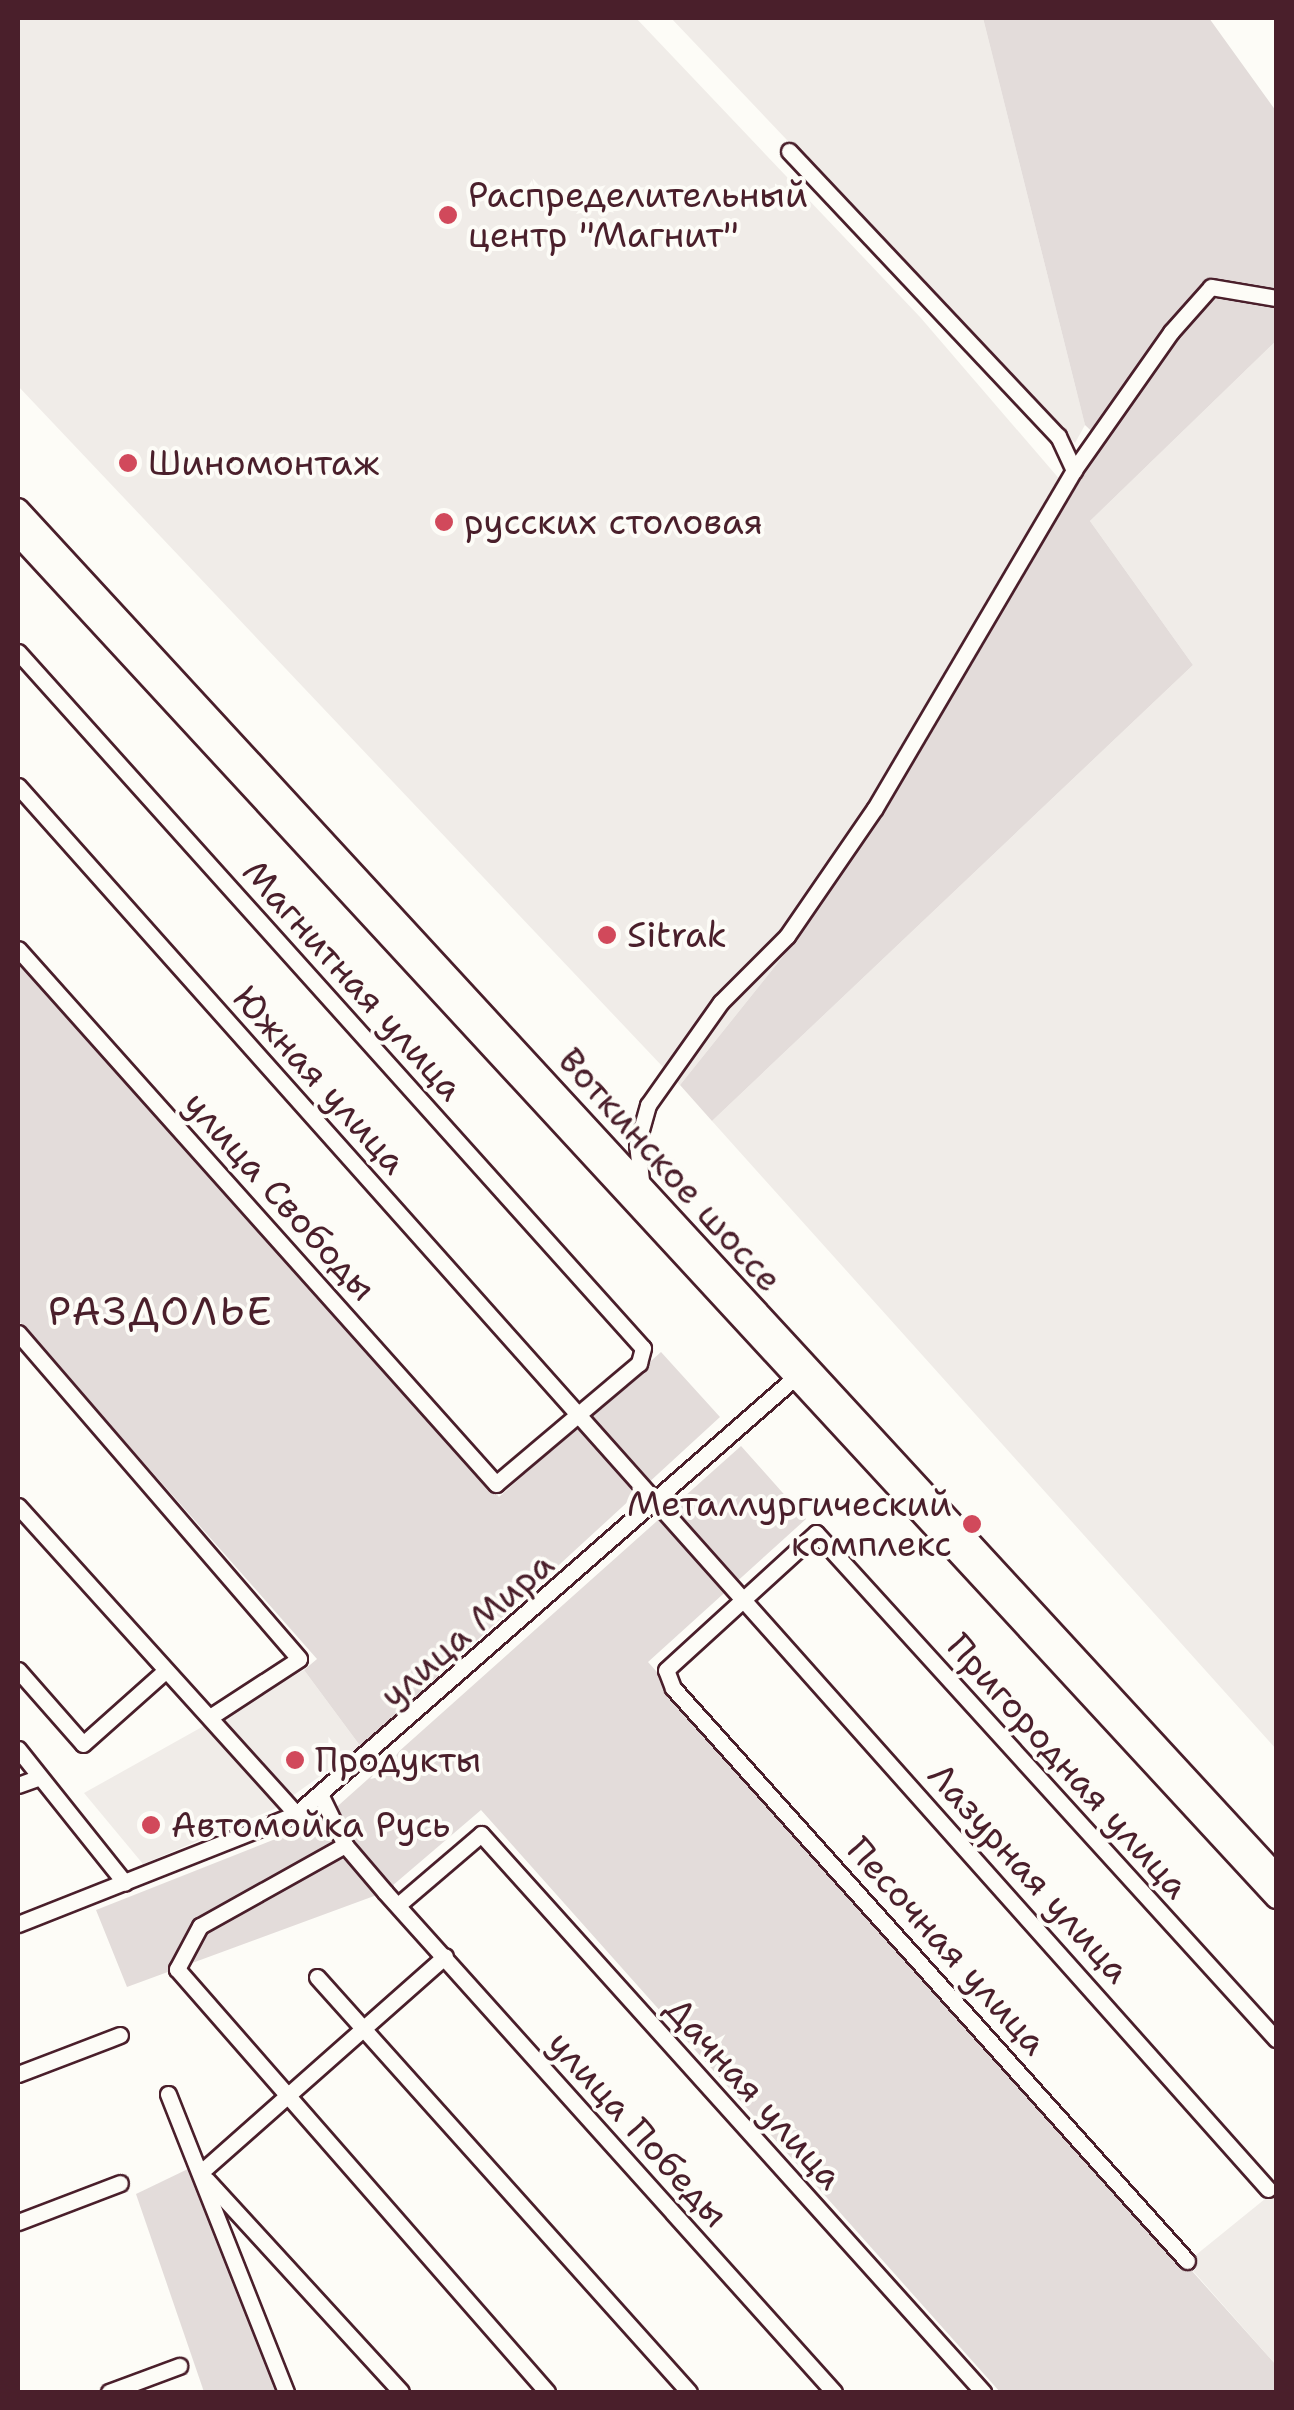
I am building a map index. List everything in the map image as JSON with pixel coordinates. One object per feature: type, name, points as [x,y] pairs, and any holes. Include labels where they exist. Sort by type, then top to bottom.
[{"type":"main road","name":"Воткинское шоссе","points":[[18,509],[642,1189],[801,1373],[1276,1898]]},
{"type":"main road","name":"Воткинское шоссе","points":[[18,536],[1276,1874]]},
{"type":"street","points":[[788,151],[1058,436],[1074,470]]},
{"type":"street","points":[[642,1189],[637,1144],[648,1105],[721,1002],[787,936],[875,808],[1074,470],[1211,287],[1276,298]]},
{"type":"street","name":"Магнитная улица","points":[[18,652],[643,1348],[639,1363],[578,1414]]},
{"type":"street","name":"Южная улица","points":[[18,786],[657,1504]]},
{"type":"street","name":"улица Свободы","points":[[18,948],[496,1484],[578,1414]]},
{"type":"street","points":[[18,1333],[299,1659],[210,1718]]},
{"type":"street","name":"улица Мира","points":[[18,1924],[296,1814],[657,1504],[801,1373]]},
{"type":"street","name":"Лазурная улица","points":[[657,1504],[1268,2189]]},
{"type":"street","points":[[18,1506],[296,1814]]},
{"type":"street","name":"Пригородная улица","points":[[744,1600],[816,1532],[1276,2038]]},
{"type":"street","name":"Песочная улица","points":[[744,1600],[666,1670],[673,1688],[1187,2262]]},
{"type":"street","points":[[18,1670],[83,1744],[165,1672]]},
{"type":"street","points":[[18,1749],[125,1883]]},
{"type":"street","points":[[18,1786],[40,1777]]},
{"type":"street","name":"улица Победы","points":[[320,1796],[345,1845],[834,2392]]},
{"type":"street","name":"Дачная улица","points":[[398,1905],[481,1834],[983,2392]]},
{"type":"street","points":[[345,1845],[200,1926],[176,1970],[283,2100],[547,2392]]},
{"type":"street","points":[[200,2173],[445,1956]]},
{"type":"street","points":[[317,1977],[689,2392]]},
{"type":"street","points":[[18,2074],[120,2035]]},
{"type":"street","points":[[168,2094],[286,2392]]},
{"type":"street","points":[[200,2173],[401,2392]]},
{"type":"street","points":[[18,2222],[120,2183]]},
{"type":"street","points":[[109,2392],[179,2366]]},
{"type":"shaded area","points":[[18,18],[636,18],[920,317],[1068,489],[788,950],[680,1085],[18,386]]},
{"type":"shaded area","points":[[671,18],[983,18],[1085,425],[1075,443]]},
{"type":"shaded area","points":[[983,18],[1209,18],[1276,111],[1276,341],[1090,521],[1193,665],[712,1121],[680,1085],[788,950],[1102,441],[1085,425]]},
{"type":"shaded area","points":[[1276,341],[1276,1749],[712,1121],[1193,665],[1090,521]]},
{"type":"shaded area","points":[[18,960],[499,1497],[661,1352],[720,1417],[361,1747],[304,1670],[317,1659],[18,1320]]},
{"type":"shaded area","points":[[741,1446],[806,1519],[648,1662],[1276,2365],[1276,2392],[1000,2392],[481,1810],[385,1892],[127,1987],[96,1910],[321,1821]]},
{"type":"shaded area","points":[[304,1670],[361,1747],[274,1809],[143,1864],[84,1793]]},
{"type":"shaded area","points":[[190,2168],[280,2392],[204,2392],[136,2194]]},
{"type":"shaded area","points":[[1276,2190],[1276,2365],[1186,2263]]},
{"type":"place","name":"Распределительный центр \"Магнит\"","points":[[448,215]]},
{"type":"place","name":"Шиномонтаж","points":[[128,463]]},
{"type":"place","name":"русских столовая","points":[[444,522]]},
{"type":"place","name":"Sitrak","points":[[607,935]]},
{"type":"place","name":"Металлургический комплекс","points":[[972,1524]]},
{"type":"place","name":"Продукты","points":[[295,1760]]},
{"type":"place","name":"Автомойка Русь","points":[[151,1825]]},
{"type":"district","name":"РАЗДОЛЬЕ","points":[[161,1311]]}]
